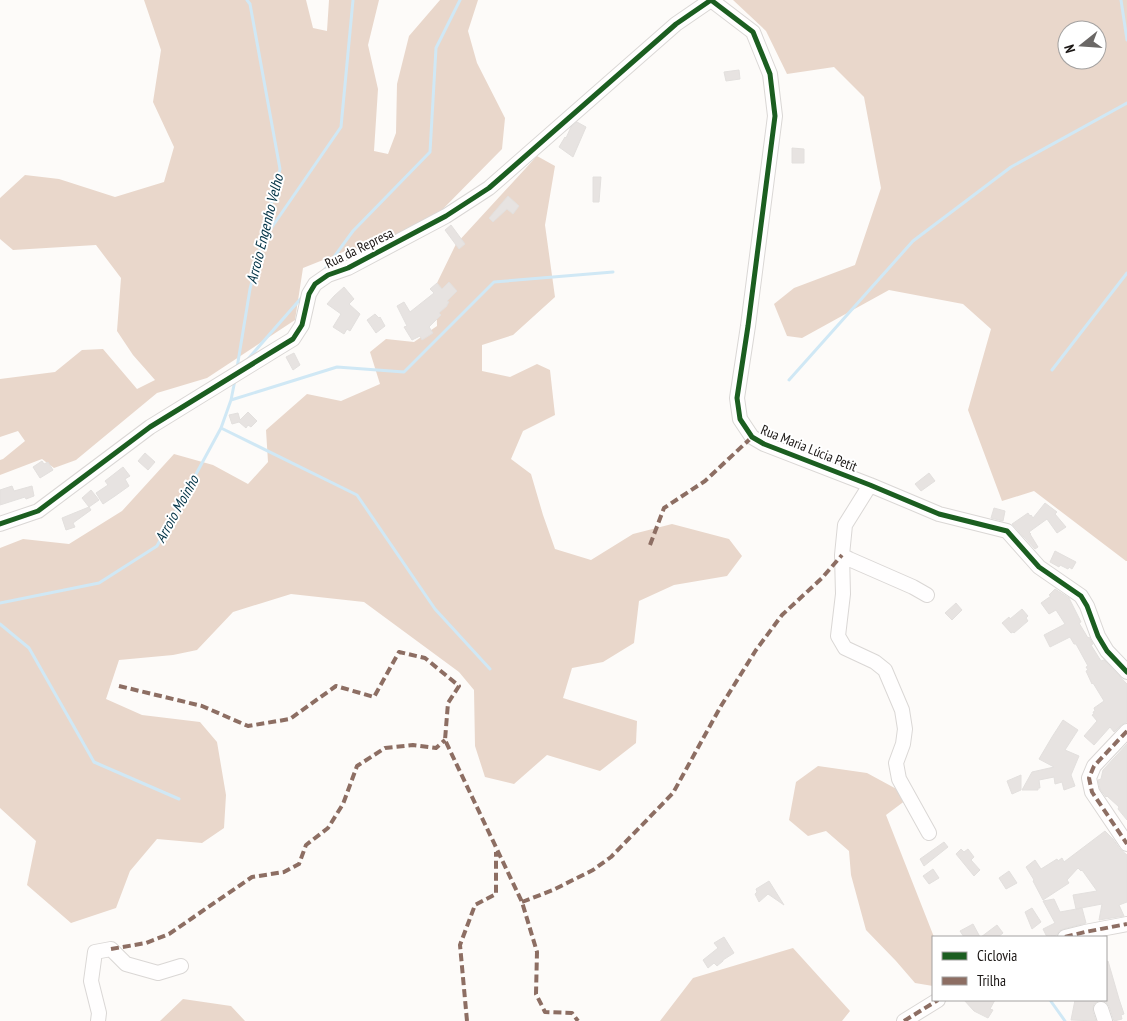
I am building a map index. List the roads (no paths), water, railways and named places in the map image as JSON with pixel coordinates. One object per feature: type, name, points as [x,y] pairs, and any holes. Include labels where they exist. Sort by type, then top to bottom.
[{"type":"street","name":"Rua Maria Lúcia Petit","points":[[711,0],[753,32],[770,74],[775,116],[737,398],[740,419],[752,437],[764,444],[870,485],[938,514],[1007,531],[1039,567],[1081,596],[1102,644],[1127,672]]},
{"type":"street","name":"Rua da Represa","points":[[0,524],[38,511],[150,427],[267,356],[293,338],[302,325],[309,294],[315,284],[328,275],[348,268],[446,216],[488,188],[676,24],[711,0]]},
{"type":"street","points":[[870,485],[845,526],[842,555],[843,594],[838,636],[845,648],[875,662],[885,670],[902,710],[906,729],[896,763],[899,779],[929,833]]},
{"type":"street","points":[[842,555],[927,595]]},
{"type":"street","points":[[1127,731],[1094,766],[1089,778],[1092,792],[1127,844]]},
{"type":"street","points":[[1069,936],[1127,924]]},
{"type":"street","points":[[98,1021],[100,1013],[91,981],[95,952],[111,949],[126,964],[158,974],[181,966]]},
{"type":"street","points":[[904,1021],[936,1001]]},
{"type":"waterway","name":"Arroio Engenho Velho","points":[[237,368],[250,289],[280,169],[250,4],[247,0]]},
{"type":"waterway","points":[[263,240],[341,127],[353,0]]},
{"type":"waterway","points":[[323,272],[353,231],[430,152],[436,48],[460,0]]},
{"type":"waterway","points":[[1121,0],[1127,40]]},
{"type":"waterway","points":[[789,380],[913,241],[1011,167],[1127,103]]},
{"type":"waterway","points":[[231,400],[337,367],[404,372],[494,282],[613,272]]},
{"type":"waterway","points":[[1052,370],[1127,273]]},
{"type":"waterway","points":[[248,359],[303,296]]},
{"type":"waterway","name":"Arroio Moinho","points":[[0,603],[99,583],[157,546],[221,428],[231,400],[235,380]]},
{"type":"waterway","points":[[221,428],[357,495],[435,609],[490,669]]},
{"type":"waterway","points":[[0,624],[29,648],[94,762],[179,799]]},
{"type":"waterway","points":[[1051,1001],[1065,1021]]}]
